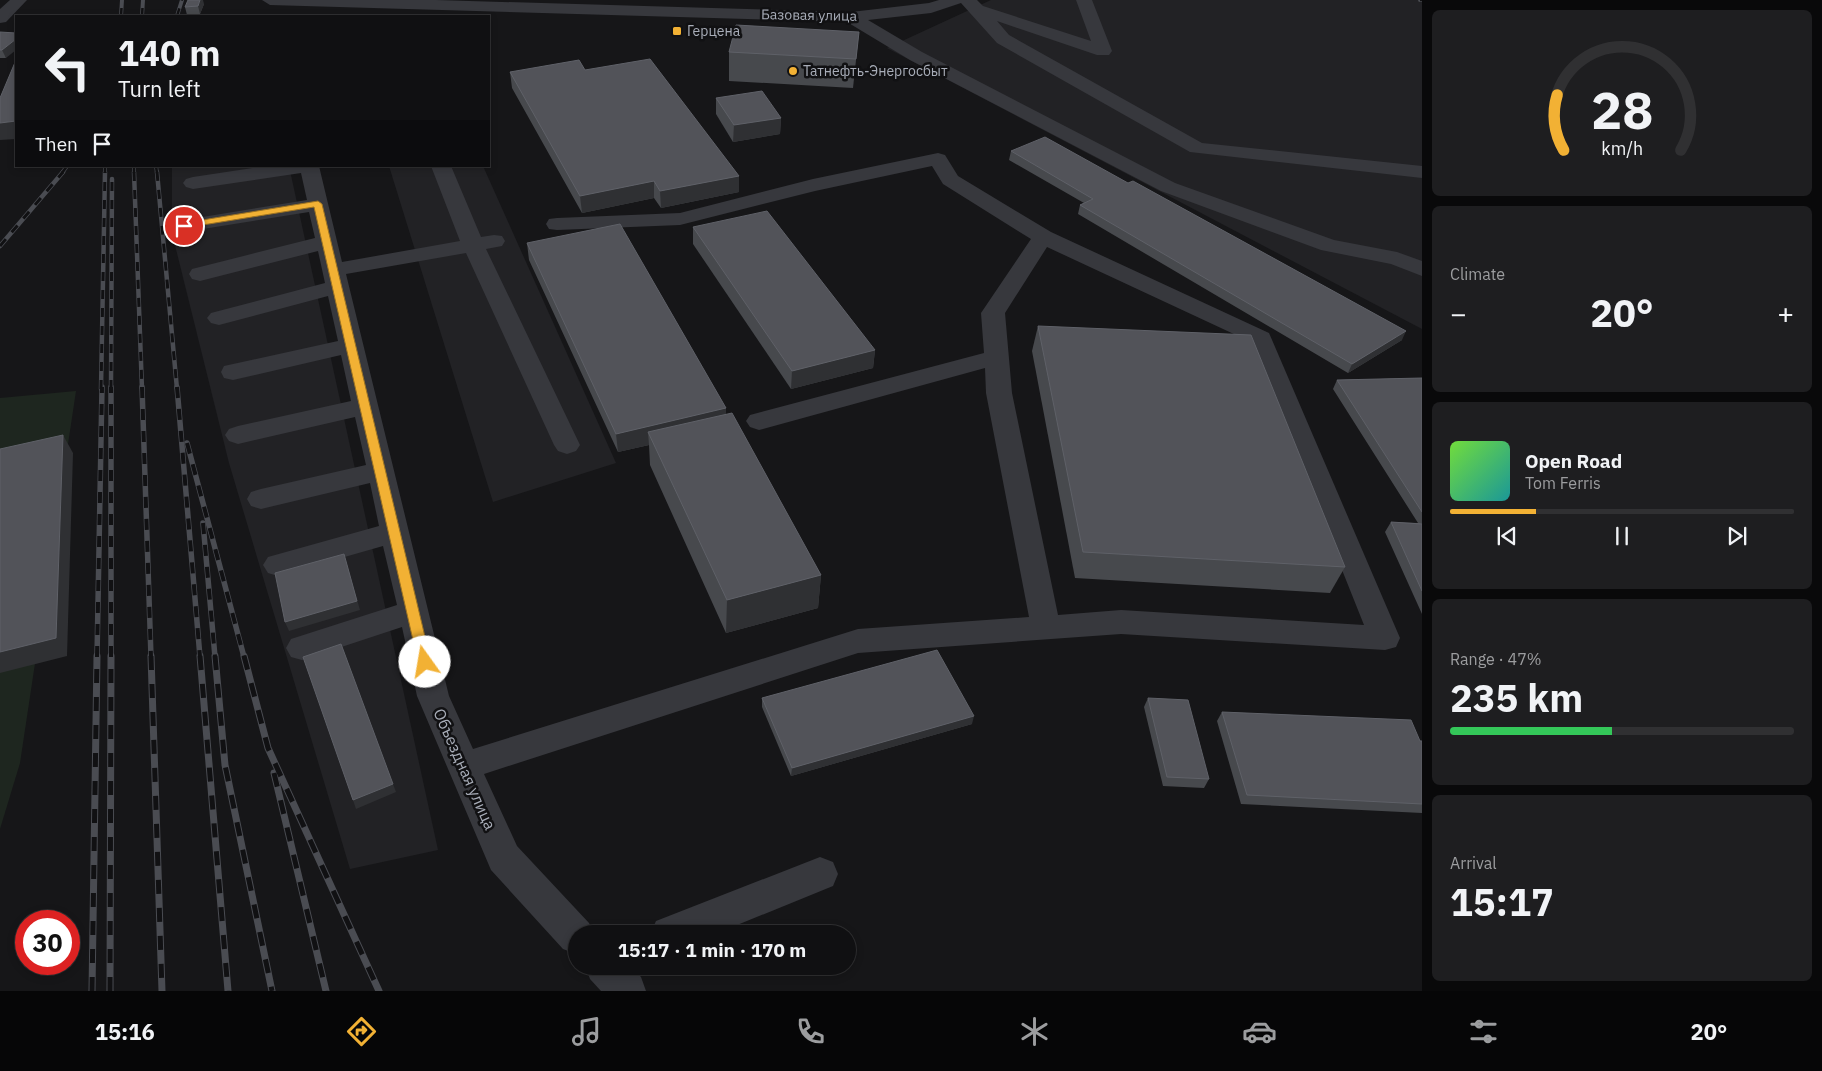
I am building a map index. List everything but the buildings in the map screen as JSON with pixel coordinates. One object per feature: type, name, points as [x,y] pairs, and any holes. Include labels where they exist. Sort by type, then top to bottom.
[{"type":"street","points":[[2,14],[20,0]]},
{"type":"street","points":[[270,0],[274,15]]},
{"type":"street","name":"Базовая улица","points":[[270,0],[692,6],[852,18],[931,8],[955,0]]},
{"type":"street","points":[[972,5],[1103,51],[1084,0]]},
{"type":"street","points":[[972,5],[1003,38],[1197,148],[1422,172]]},
{"type":"street","points":[[852,18],[916,56],[1168,187],[1328,245],[1397,259],[1422,269]]},
{"type":"street","points":[[464,766],[858,640],[1121,622],[1384,638],[1261,338],[1174,296],[1043,237],[950,180],[938,159],[912,162],[813,185],[680,219],[557,224]]},
{"type":"street","points":[[192,184],[302,167]]},
{"type":"street","name":"Объездная улица","points":[[309,167],[433,696],[504,858],[568,927]]},
{"type":"street","points":[[442,167],[483,243],[567,444]]},
{"type":"street","points":[[184,226],[318,204]]},
{"type":"street","points":[[1043,237],[993,313],[999,393],[1046,628]]},
{"type":"street","points":[[200,274],[327,242]]},
{"type":"street","points":[[219,318],[335,278],[483,243]]},
{"type":"street","points":[[232,372],[351,345]]},
{"type":"street","points":[[759,421],[996,357]]},
{"type":"street","points":[[238,435],[365,406]]},
{"type":"street","points":[[262,499],[380,471]]},
{"type":"street","points":[[278,565],[395,532]]},
{"type":"street","points":[[302,648],[413,611]]},
{"type":"street","points":[[692,925],[820,874]]},
{"type":"street","points":[[612,975],[627,991]]},
{"type":"shaded area","points":[[991,0],[1422,0],[1422,329],[887,48]]},
{"type":"shaded area","points":[[172,167],[289,167],[438,850],[350,869],[229,463],[172,233]]},
{"type":"shaded area","points":[[389,167],[483,167],[616,463],[493,502]]},
{"type":"shaded area","points":[[76,391],[20,763],[0,829],[0,398]]},
{"type":"railway","points":[[121,15],[122,0]]},
{"type":"railway","points":[[142,15],[143,0]]},
{"type":"railway","points":[[177,15],[182,0]]},
{"type":"railway","points":[[62,173],[66,167]]},
{"type":"railway","points":[[105,167],[105,172]]},
{"type":"railway","points":[[134,167],[134,172]]},
{"type":"railway","points":[[156,167],[157,173]]},
{"type":"railway","points":[[0,246],[63,172]]},
{"type":"railway","points":[[101,389],[105,172]]},
{"type":"railway","points":[[134,172],[142,389]]},
{"type":"railway","points":[[157,172],[177,389]]},
{"type":"railway","points":[[111,389],[112,179]]},
{"type":"railway","points":[[97,657],[102,387]]},
{"type":"railway","points":[[142,387],[151,657]]},
{"type":"railway","points":[[177,387],[200,657]]},
{"type":"railway","points":[[111,389],[111,656]]},
{"type":"railway","points":[[187,443],[244,657]]},
{"type":"railway","points":[[203,523],[215,657]]},
{"type":"railway","points":[[92,991],[97,656]]},
{"type":"railway","points":[[110,991],[111,656]]},
{"type":"railway","points":[[151,656],[162,991]]},
{"type":"railway","points":[[200,656],[228,991]]},
{"type":"railway","points":[[215,656],[225,765],[272,991]]},
{"type":"railway","points":[[244,656],[268,748],[379,991]]},
{"type":"railway","points":[[274,773],[326,991]]},
{"type":"place","name":"Герцена","points":[[677,31]]},
{"type":"place","name":"Татнефть-Энергосбыт","points":[[793,71]]},
{"type":"route","points":[[184,226],[318,204],[425,662]]}]
